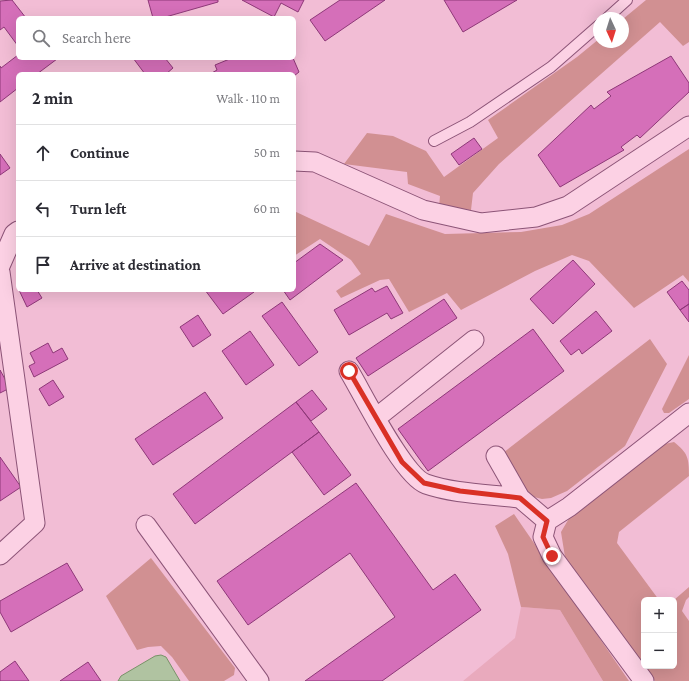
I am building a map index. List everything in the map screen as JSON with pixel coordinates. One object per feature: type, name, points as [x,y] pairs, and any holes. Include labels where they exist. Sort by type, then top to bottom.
[{"type":"street","points":[[296,161],[315,162],[422,210],[481,223],[536,217],[568,206],[689,126]]},
{"type":"street","points":[[0,266],[16,232]]},
{"type":"street","points":[[0,272],[35,523],[0,555]]},
{"type":"street","points":[[376,418],[474,340]]},
{"type":"street","points":[[349,371],[402,462],[424,483],[460,491],[520,498]]},
{"type":"street","points":[[644,681],[552,556],[543,537],[547,521],[568,507],[689,414]]},
{"type":"street","points":[[496,456],[520,498],[547,521]]},
{"type":"street","points":[[146,525],[259,681]]},
{"type":"lane","points":[[614,12],[627,0]]},
{"type":"lane","points":[[434,140],[470,122],[551,67],[593,30]]},
{"type":"shaded area","points":[[646,0],[689,0],[689,42],[683,46],[660,22],[499,164],[473,193],[471,210],[439,207],[440,196],[408,184],[407,172],[344,164],[367,133],[393,136],[426,151],[444,177],[498,138],[488,120],[577,57],[593,44],[593,48],[629,48],[629,14]]},
{"type":"shaded area","points":[[689,149],[689,282],[683,275],[634,308],[589,261],[572,255],[535,271],[461,310],[447,293],[409,312],[389,279],[380,280],[341,298],[336,291],[361,274],[351,260],[320,239],[296,255],[296,212],[369,246],[386,214],[445,234],[521,232],[562,225],[589,214]]},
{"type":"shaded area","points":[[650,339],[667,364],[625,446],[567,491],[551,498],[542,499],[530,496],[503,453]]},
{"type":"shaded area","points":[[689,355],[689,399],[669,413],[664,413],[662,409]]},
{"type":"shaded area","points":[[674,442],[687,456],[689,476],[619,532],[617,543],[657,597],[641,597],[641,662],[565,557],[561,532],[571,515],[660,445]]},
{"type":"shaded area","points":[[514,514],[629,681],[603,681],[560,610],[521,607],[508,554],[495,526]]},
{"type":"shaded area","points":[[151,558],[235,668],[234,675],[224,681],[189,681],[172,657],[161,646],[137,650],[106,596]]},
{"type":"shaded area","points":[[689,587],[689,597],[686,600],[682,611],[689,621],[689,681],[655,681],[646,669],[677,669],[677,597]]},
{"type":"shaded area","points":[[521,607],[560,610],[603,681],[463,681],[515,638]]},
{"type":"shaded area","points":[[161,655],[166,657],[180,681],[118,681],[121,676],[155,656]]},
{"type":"building","points":[[12,0],[24,16],[16,16],[16,43],[4,27],[0,30],[0,1]]},
{"type":"building","points":[[148,0],[218,0],[218,2],[169,16],[152,16]]},
{"type":"building","points":[[242,0],[304,0],[298,12],[281,3],[274,16]]},
{"type":"building","points":[[340,0],[385,0],[325,41],[310,20]]},
{"type":"building","points":[[444,0],[517,0],[463,32]]},
{"type":"building","points":[[671,56],[689,83],[689,92],[640,138],[637,135],[621,147],[624,150],[560,187],[538,155],[591,105],[594,109],[611,96],[607,92]]},
{"type":"building","points":[[16,57],[16,60],[56,60],[40,72],[16,72],[16,90],[0,102],[0,66],[1,68]]},
{"type":"building","points":[[134,60],[167,60],[173,68],[168,72],[144,72]]},
{"type":"building","points":[[227,60],[294,60],[299,72],[296,74],[296,72],[214,72],[217,70],[215,65]]},
{"type":"building","points":[[474,138],[482,149],[459,165],[451,154]]},
{"type":"building","points":[[0,154],[10,168],[0,175]]},
{"type":"building","points":[[320,244],[343,260],[290,300],[284,292],[296,292],[296,262]]},
{"type":"building","points":[[573,260],[595,284],[553,324],[530,299]]},
{"type":"building","points":[[682,281],[689,290],[689,304],[680,310],[667,292]]},
{"type":"building","points":[[387,286],[403,313],[391,319],[387,313],[349,335],[334,310],[372,288],[375,292]]},
{"type":"building","points":[[20,292],[38,292],[42,298],[27,307]]},
{"type":"building","points":[[206,292],[254,292],[223,314]]},
{"type":"building","points":[[444,299],[457,318],[368,376],[356,358]]},
{"type":"building","points":[[282,302],[318,352],[299,366],[262,316]]},
{"type":"building","points":[[689,304],[689,322],[680,310]]},
{"type":"building","points":[[596,311],[612,331],[582,354],[579,349],[571,355],[560,341]]},
{"type":"building","points":[[198,315],[211,335],[193,347],[180,327]]},
{"type":"building","points":[[533,329],[564,371],[428,471],[398,429]]},
{"type":"building","points":[[250,331],[274,365],[246,385],[222,351]]},
{"type":"building","points":[[48,343],[53,353],[62,348],[68,359],[34,377],[29,366],[35,363],[30,353]]},
{"type":"building","points":[[0,370],[10,388],[0,393]]},
{"type":"building","points":[[53,380],[64,397],[49,406],[39,389]]},
{"type":"building","points":[[312,390],[327,409],[311,421],[296,402]]},
{"type":"building","points":[[205,392],[223,418],[153,465],[135,439]]},
{"type":"building","points":[[296,402],[319,432],[195,524],[173,494]]},
{"type":"building","points":[[319,432],[351,475],[324,495],[292,452]]},
{"type":"building","points":[[0,457],[21,487],[0,501]]},
{"type":"building","points":[[356,483],[433,590],[455,574],[481,610],[382,681],[305,681],[395,617],[350,553],[248,625],[217,581]]},
{"type":"building","points":[[67,563],[83,590],[11,632],[0,612],[0,601]]},
{"type":"building","points":[[15,661],[29,681],[0,681],[0,672]]},
{"type":"building","points":[[88,662],[101,681],[60,681]]},
{"type":"route","points":[[349,371],[402,462],[424,483],[460,491],[520,498],[547,521],[543,537],[552,556]]}]
